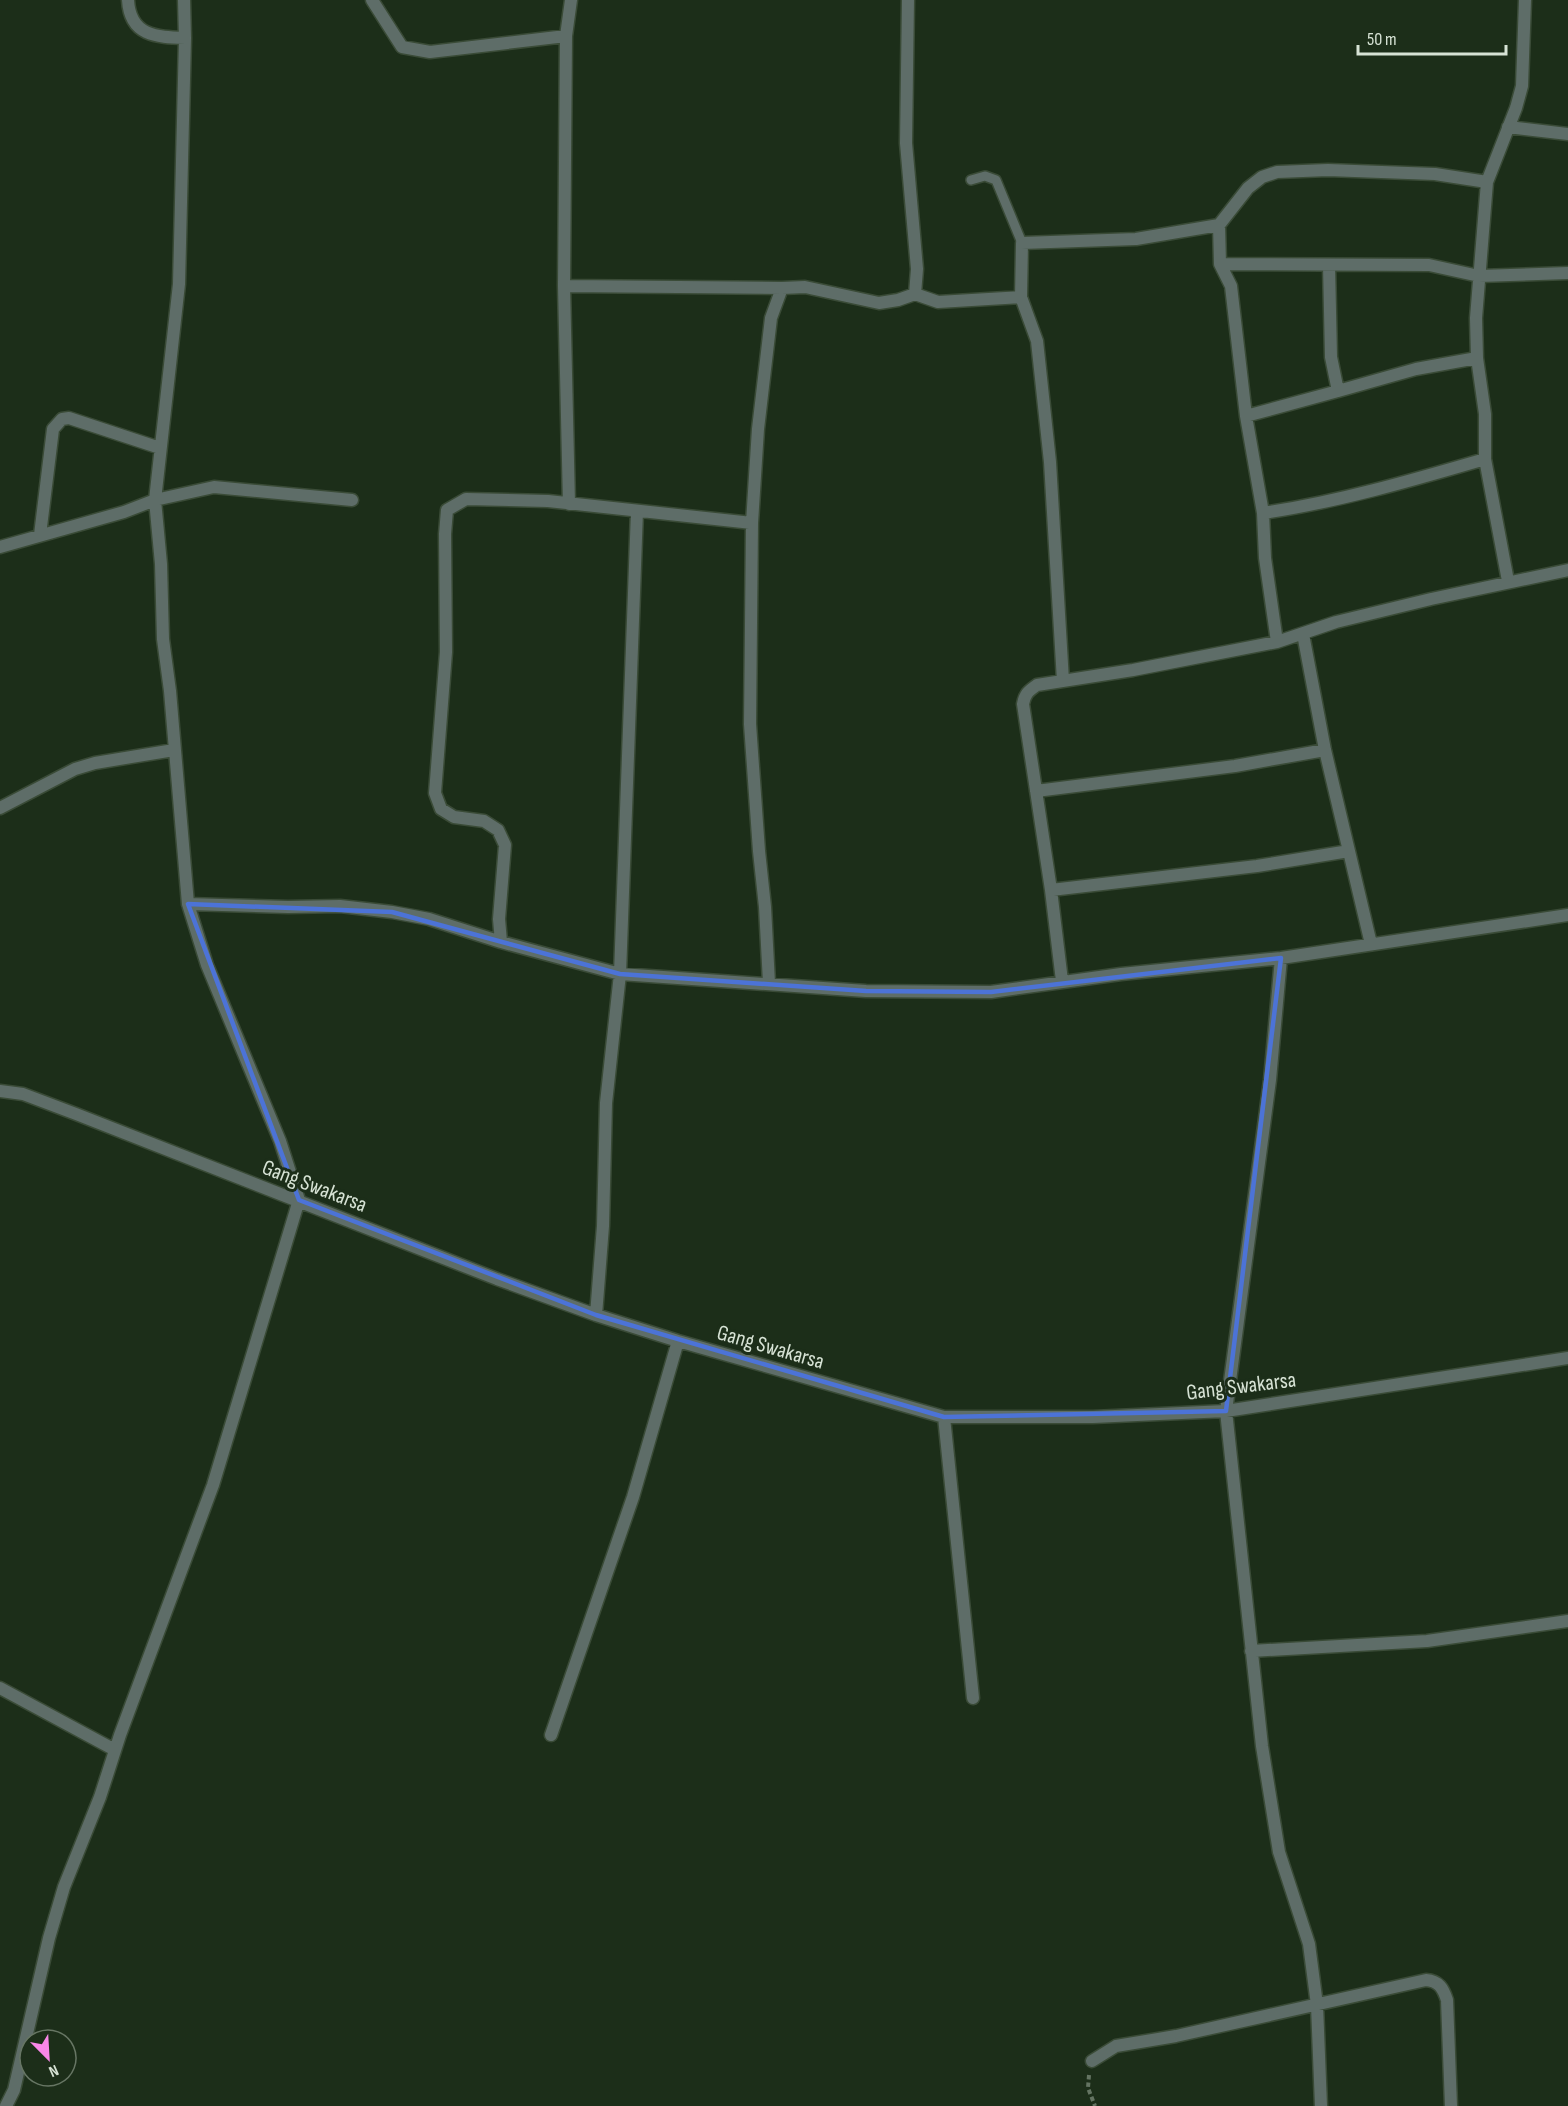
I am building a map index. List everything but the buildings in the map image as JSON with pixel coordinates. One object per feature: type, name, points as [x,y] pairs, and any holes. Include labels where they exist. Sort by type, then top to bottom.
[{"type":"street","points":[[128,0],[134,22],[144,32],[156,37],[185,38]]},
{"type":"street","points":[[6,2106],[14,2090],[64,1887],[100,1797],[115,1750],[213,1485],[299,1200],[280,1141],[207,965],[188,904],[170,691],[163,639],[161,564],[155,500],[179,284],[184,0]]},
{"type":"street","points":[[372,0],[402,46],[413,50],[430,52],[566,36]]},
{"type":"street","points":[[569,504],[564,286],[566,36],[571,0]]},
{"type":"street","points":[[908,0],[906,143],[917,269],[915,294]]},
{"type":"street","points":[[1508,581],[1485,459],[1485,414],[1477,358],[1476,318],[1487,182],[1522,86],[1525,0]]},
{"type":"street","points":[[1508,127],[1568,134]]},
{"type":"street","points":[[1277,642],[1266,570],[1263,513],[1246,416],[1231,286],[1220,264],[1219,225],[1248,188],[1262,177],[1277,172],[1328,170],[1435,174],[1487,182]]},
{"type":"street","points":[[1063,681],[1050,462],[1037,340],[1021,297],[1022,243],[1136,239],[1219,225]]},
{"type":"street","points":[[1220,264],[1429,265],[1479,276],[1568,273]]},
{"type":"street","points":[[1329,265],[1331,357],[1338,391]]},
{"type":"street","points":[[564,286],[805,287],[879,303],[915,294],[938,302],[1021,297]]},
{"type":"street","points":[[769,983],[750,724],[752,523],[758,429],[771,318],[782,288]]},
{"type":"street","points":[[1246,416],[1416,369],[1477,358]]},
{"type":"street","points":[[40,535],[53,429],[62,419],[69,418],[159,448]]},
{"type":"street","points":[[1263,513],[1294,509],[1485,459]]},
{"type":"street","points":[[0,547],[124,512],[155,500],[214,487],[352,500]]},
{"type":"street","points":[[501,942],[499,919],[504,845],[498,830],[484,821],[454,817],[441,809],[435,793],[446,652],[445,534],[447,510],[466,498],[548,501],[752,523]]},
{"type":"street","points":[[596,1315],[603,1226],[606,1103],[620,974],[637,511]]},
{"type":"street","points":[[1062,981],[1023,704],[1024,695],[1038,685],[1133,670],[1277,642],[1336,622],[1508,581],[1568,570]]},
{"type":"street","points":[[1303,634],[1325,750],[1371,944]]},
{"type":"street","points":[[0,808],[75,769],[95,763],[174,750]]},
{"type":"street","points":[[1036,791],[1235,766],[1325,750]]},
{"type":"street","points":[[1051,890],[1257,866],[1349,851]]},
{"type":"street","points":[[188,904],[340,906],[392,912],[429,919],[501,942],[620,974],[866,991],[991,992],[1062,981],[1281,958],[1568,915]]},
{"type":"street","points":[[1281,958],[1270,1080],[1226,1411],[1262,1746],[1279,1852],[1309,1944],[1317,2005],[1321,2106]]},
{"type":"street","name":"Gang Swakarsa","points":[[0,1091],[23,1094],[497,1279],[596,1315],[678,1341],[944,1417],[1093,1417],[1226,1411],[1568,1358]]},
{"type":"street","points":[[551,1735],[633,1497],[678,1341]]},
{"type":"street","points":[[944,1417],[973,1698]]},
{"type":"street","points":[[1251,1651],[1427,1641],[1568,1621]]},
{"type":"street","points":[[0,1688],[115,1750]]},
{"type":"street","points":[[1092,2061],[1116,2046],[1176,2036],[1426,1980],[1438,1983],[1447,2000],[1451,2106]]},
{"type":"lane","points":[[971,180],[985,176],[996,180],[1022,243]]},
{"type":"path","points":[[1092,2061],[1088,2088],[1095,2106]]},
{"type":"highlighted area","points":[[188,904],[392,912],[620,974],[866,991],[991,992],[1281,958],[1226,1411],[944,1417],[596,1315],[299,1200]]}]
